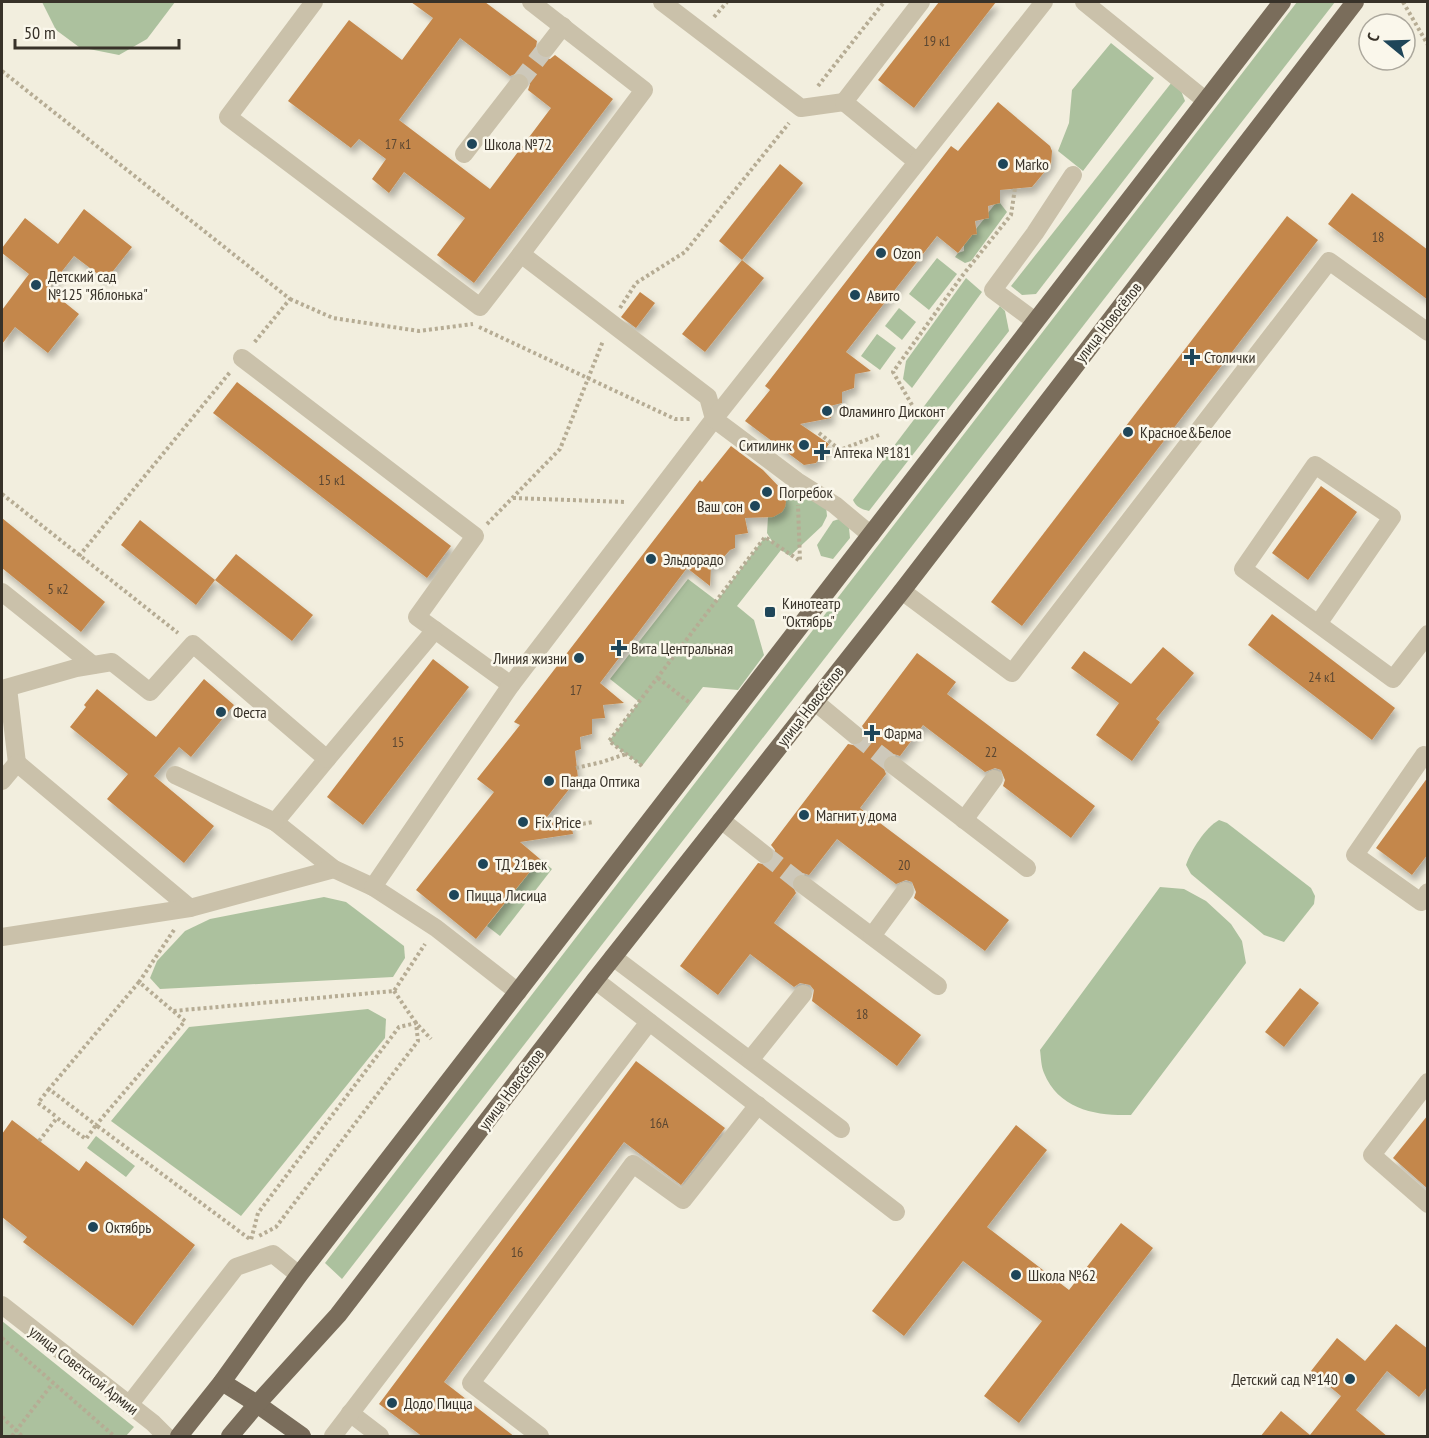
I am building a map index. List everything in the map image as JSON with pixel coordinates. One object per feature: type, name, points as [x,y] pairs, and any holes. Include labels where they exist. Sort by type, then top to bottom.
[{"type":"main road","points":[[179,1437],[300,1275],[1282,2]]},
{"type":"main road","name":"улица Новосёлов","points":[[230,1437],[338,1315],[595,980],[902,591],[1354,2]]},
{"type":"main road","points":[[222,1382],[302,1437]]},
{"type":"street","points":[[314,2],[228,117],[480,307],[644,90],[531,2]]},
{"type":"street","points":[[662,2],[801,108],[844,102],[921,2]]},
{"type":"street","points":[[373,887],[511,685],[714,418],[1044,2]]},
{"type":"street","points":[[1084,2],[1205,100]]},
{"type":"street","points":[[546,48],[563,26]]},
{"type":"street","points":[[464,154],[519,83]]},
{"type":"street","points":[[844,102],[916,161]]},
{"type":"street","points":[[1035,321],[993,290],[1035,233],[1073,175]]},
{"type":"street","points":[[521,254],[708,396],[714,418],[797,481],[835,505],[871,535]]},
{"type":"street","points":[[902,591],[1012,673],[1329,261],[1428,332]]},
{"type":"street","points":[[242,358],[475,536],[417,617],[511,685]]},
{"type":"street","points":[[1318,624],[1392,517],[1315,465],[1243,569],[1318,624],[1393,679],[1428,634]]},
{"type":"street","points":[[2,592],[93,665]]},
{"type":"street","points":[[275,822],[435,630]]},
{"type":"street","points":[[2,781],[16,763],[5,689],[112,662],[150,692],[193,644],[327,759]]},
{"type":"street","points":[[814,701],[855,735]]},
{"type":"street","points":[[2,750],[190,908]]},
{"type":"street","points":[[1428,758],[1424,755],[1355,855],[1421,902],[1428,892]]},
{"type":"street","points":[[893,765],[1028,868]]},
{"type":"street","points":[[175,775],[275,822],[334,870],[373,887],[436,928],[518,992]]},
{"type":"street","points":[[964,820],[994,779]]},
{"type":"street","points":[[721,820],[764,854]]},
{"type":"street","points":[[2,937],[190,908],[334,870]]},
{"type":"street","points":[[802,884],[938,986]]},
{"type":"street","points":[[872,936],[905,891]]},
{"type":"street","points":[[613,957],[841,1130]]},
{"type":"street","points":[[595,980],[896,1212]]},
{"type":"street","points":[[750,1060],[803,994]]},
{"type":"street","points":[[333,1437],[649,1022]]},
{"type":"street","points":[[1428,1082],[1372,1155],[1428,1204]]},
{"type":"street","points":[[540,1437],[471,1383],[633,1164],[683,1200],[758,1105]]},
{"type":"street","points":[[129,1405],[236,1267],[273,1254],[300,1275]]},
{"type":"street","name":"улица Советской Армии","points":[[2,1305],[153,1423],[166,1437]]},
{"type":"street","points":[[350,1413],[380,1437]]},
{"type":"path","points":[[801,108],[884,2]]},
{"type":"path","points":[[1403,2],[1428,45]]},
{"type":"path","points":[[2,71],[290,299],[333,318],[418,331],[473,324],[675,419],[714,418]]},
{"type":"path","points":[[912,405],[893,372],[962,276],[1011,215],[1015,188]]},
{"type":"path","points":[[79,556],[290,299]]},
{"type":"path","points":[[819,433],[840,450],[879,435]]},
{"type":"path","points":[[642,766],[609,741],[765,537],[800,561],[797,481]]},
{"type":"path","points":[[2,494],[193,644]]},
{"type":"path","points":[[513,498],[650,503]]},
{"type":"path","points":[[658,678],[690,703]]},
{"type":"path","points":[[576,768],[627,754]]},
{"type":"path","points":[[572,826],[593,822]]},
{"type":"path","points":[[138,982],[185,1021],[86,1139],[38,1103],[138,982],[190,908]]},
{"type":"path","points":[[394,991],[436,928]]},
{"type":"path","points":[[173,1011],[394,991]]},
{"type":"path","points":[[394,991],[416,1023],[431,1039]]},
{"type":"path","points":[[49,1089],[251,1240],[258,1213],[399,1027],[416,1023]]},
{"type":"path","points":[[276,1227],[418,1041],[416,1023]]},
{"type":"path","points":[[39,1141],[57,1118]]},
{"type":"path","points":[[2,1338],[114,1437]]},
{"type":"path","points":[[12,1437],[53,1383]]},
{"type":"path","points":[[2,1417],[22,1437]]},
{"type":"green space","points":[[42,2],[175,2],[147,39],[119,55],[79,47],[56,30]]},
{"type":"green space","points":[[1297,2],[1335,2],[342,1279],[325,1263]]},
{"type":"green space","points":[[1111,43],[1154,78],[1083,171],[1058,151],[1069,123],[1072,90]]},
{"type":"green space","points":[[1172,82],[1180,88],[1185,101],[1036,294],[1022,295],[1011,286]]},
{"type":"green space","points":[[1000,203],[1007,212],[971,261],[965,263],[955,257],[964,251],[964,245],[972,235],[977,234],[976,229],[984,219],[989,218],[988,213],[995,204]]},
{"type":"green space","points":[[937,258],[957,274],[929,310],[909,294]]},
{"type":"green space","points":[[966,278],[982,292],[912,388],[903,379],[906,361]]},
{"type":"green space","points":[[1000,306],[1005,311],[1009,331],[869,511],[859,507],[853,500]]},
{"type":"green space","points":[[899,308],[916,322],[902,340],[885,326]]},
{"type":"green space","points":[[877,334],[896,348],[880,370],[861,356]]},
{"type":"green space","points":[[795,486],[826,506],[827,516],[822,526],[790,556],[781,550],[737,606],[754,620],[764,655],[738,690],[703,687],[642,766],[609,741],[639,702],[610,679],[688,579],[717,601],[765,537],[773,543],[767,533],[768,517],[782,511],[786,502],[784,492]]},
{"type":"green space","points":[[839,519],[849,528],[850,538],[833,559],[821,556],[817,545],[833,521]]},
{"type":"green space","points":[[1219,820],[1227,823],[1311,888],[1315,896],[1314,904],[1284,942],[1264,935],[1191,874],[1186,865],[1199,840]]},
{"type":"green space","points":[[540,859],[552,869],[500,936],[487,926]]},
{"type":"green space","points":[[1160,887],[1184,889],[1206,901],[1231,924],[1242,941],[1246,963],[1131,1115],[1092,1112],[1069,1103],[1059,1095],[1043,1070],[1040,1050]]},
{"type":"green space","points":[[324,897],[346,902],[404,946],[405,958],[393,977],[160,989],[150,978],[157,961],[185,931],[210,919]]},
{"type":"green space","points":[[368,1009],[386,1019],[385,1038],[241,1216],[111,1121],[189,1027]]},
{"type":"green space","points":[[96,1136],[135,1166],[126,1177],[87,1148]]},
{"type":"green space","points":[[2,1321],[134,1427],[126,1436],[2,1436]]},
{"type":"building","name":"Школа №72","points":[[411,2],[485,2],[537,41],[535,52],[540,57],[550,59],[555,55],[613,99],[474,283],[437,255],[465,218],[404,172],[389,193],[372,179],[386,159],[359,139],[351,148],[288,101],[349,20],[402,60],[433,18]],"holes":[[[460,38],[510,76],[520,72],[526,75],[530,84],[528,90],[551,108],[490,189],[399,120]]]},
{"type":"building","points":[[939,2],[996,2],[914,108],[878,80]]},
{"type":"building","points":[[998,102],[1050,146],[1051,164],[1032,187],[1000,190],[1000,203],[988,206],[989,218],[975,221],[977,234],[972,235],[958,253],[937,236],[846,352],[871,371],[855,374],[854,388],[842,392],[842,403],[830,406],[831,418],[800,424],[829,444],[816,463],[804,465],[745,421],[770,390],[765,386],[951,146],[958,151]]},
{"type":"building","points":[[780,164],[803,183],[742,260],[719,241]]},
{"type":"building","points":[[1352,193],[1428,250],[1428,300],[1328,224]]},
{"type":"building","name":"Детский сад №125 \"Яблонька\"","points":[[84,209],[132,247],[106,280],[74,256],[48,289],[79,314],[48,353],[15,327],[2,344],[2,310],[29,274],[2,253],[2,248],[25,218],[58,244]]},
{"type":"building","points":[[1287,216],[1318,240],[1022,626],[991,602]]},
{"type":"building","points":[[742,260],[764,278],[705,352],[682,334]]},
{"type":"building","points":[[640,292],[655,303],[636,328],[621,317]]},
{"type":"building","points":[[237,382],[451,546],[427,578],[213,413]]},
{"type":"building","points":[[731,446],[763,470],[784,492],[785,507],[782,512],[773,517],[745,518],[748,533],[735,535],[735,548],[722,559],[723,564],[711,565],[710,586],[687,568],[600,683],[624,703],[603,705],[605,718],[592,719],[592,734],[580,737],[581,749],[575,751],[578,778],[543,822],[570,818],[573,834],[520,842],[540,859],[476,939],[416,890],[494,792],[477,779],[520,725],[514,722],[700,480],[702,482]]},
{"type":"building","points":[[1321,486],[1357,512],[1308,580],[1272,553]]},
{"type":"building","points":[[2,518],[105,602],[81,632],[2,568]]},
{"type":"building","points":[[140,520],[215,580],[196,605],[121,545]]},
{"type":"building","points":[[236,554],[313,615],[292,641],[215,580]]},
{"type":"building","points":[[1272,614],[1395,708],[1372,740],[1248,645]]},
{"type":"building","points":[[1163,647],[1194,673],[1156,719],[1160,722],[1132,761],[1096,735],[1119,703],[1071,668],[1084,651],[1131,684]]},
{"type":"building","points":[[917,653],[956,682],[947,694],[1095,806],[1071,838],[1003,786],[1005,780],[1001,770],[995,768],[985,772],[923,725],[900,756],[894,754],[884,758],[882,764],[886,774],[860,808],[1009,920],[985,951],[914,898],[916,892],[912,882],[906,880],[896,884],[837,839],[809,875],[803,873],[793,877],[791,883],[796,893],[774,923],[921,1035],[897,1066],[812,1001],[814,990],[810,985],[800,983],[794,987],[750,954],[718,995],[680,966],[758,863],[768,865],[773,860],[775,850],[771,845],[848,744],[858,746],[864,742],[866,732],[862,726]]},
{"type":"building","points":[[433,659],[469,687],[363,825],[327,797]]},
{"type":"building","points":[[204,679],[234,705],[191,757],[179,747],[154,776],[214,826],[184,863],[107,799],[128,774],[70,727],[97,689],[156,737]]},
{"type":"building","points":[[1428,777],[1428,854],[1412,875],[1376,848]]},
{"type":"building","points":[[1300,988],[1319,1003],[1284,1047],[1265,1032]]},
{"type":"building","points":[[636,1061],[725,1128],[681,1185],[624,1142],[444,1382],[515,1437],[423,1437],[379,1404]]},
{"type":"building","points":[[1428,1115],[1428,1189],[1393,1158]]},
{"type":"building","name":"Октябрь","points":[[12,1120],[79,1171],[86,1161],[195,1245],[133,1326],[23,1242],[27,1237],[2,1217],[2,1134]]},
{"type":"building","name":"Школа №62","points":[[1016,1125],[1047,1150],[987,1227],[1069,1290],[1121,1223],[1153,1248],[1019,1423],[984,1396],[1042,1321],[963,1261],[904,1336],[872,1311]]},
{"type":"building","name":"Детский сад №140","points":[[1396,1324],[1428,1349],[1428,1386],[1419,1397],[1387,1371],[1356,1410],[1388,1437],[1260,1437],[1281,1411],[1310,1435],[1341,1396],[1311,1371],[1337,1338],[1365,1361]]},
{"type":"tunnel","points":[[519,83],[546,48]]},
{"type":"tunnel","points":[[855,735],[893,765]]},
{"type":"tunnel","points":[[764,854],[802,884]]},
{"type":"place","name":"Школа №72","points":[[472,144]]},
{"type":"place","name":"Marko","points":[[1003,164]]},
{"type":"place","name":"Ozon","points":[[881,253]]},
{"type":"place","name":"Детский сад №125 \"Яблонька\"","points":[[36,285]]},
{"type":"place","name":"Авито","points":[[855,295]]},
{"type":"place","name":"Столички","points":[[1192,357]]},
{"type":"place","name":"Фламинго Дисконт","points":[[827,411]]},
{"type":"place","name":"Красное&Белое","points":[[1128,432]]},
{"type":"place","name":"Ситилинк","points":[[804,445]]},
{"type":"place","name":"Аптека №181","points":[[822,452]]},
{"type":"place","name":"Погребок","points":[[767,492]]},
{"type":"place","name":"Ваш сон","points":[[755,506]]},
{"type":"place","name":"Эльдорадо","points":[[651,559]]},
{"type":"place","name":"Кинотеатр \"Октябрь\"","points":[[770,612]]},
{"type":"place","name":"Вита Центральная","points":[[619,648]]},
{"type":"place","name":"Линия жизни","points":[[579,658]]},
{"type":"place","name":"Феста","points":[[221,712]]},
{"type":"place","name":"Фарма","points":[[872,733]]},
{"type":"place","name":"Панда Оптика","points":[[549,781]]},
{"type":"place","name":"Магнит у дома","points":[[804,815]]},
{"type":"place","name":"Fix Price","points":[[523,822]]},
{"type":"place","name":"ТД 21век","points":[[483,864]]},
{"type":"place","name":"Пицца Лисица","points":[[454,895]]},
{"type":"place","name":"Октябрь","points":[[93,1227]]},
{"type":"place","name":"Школа №62","points":[[1016,1275]]},
{"type":"place","name":"Детский сад №140","points":[[1350,1379]]},
{"type":"place","name":"Додо Пицца","points":[[392,1403]]}]
